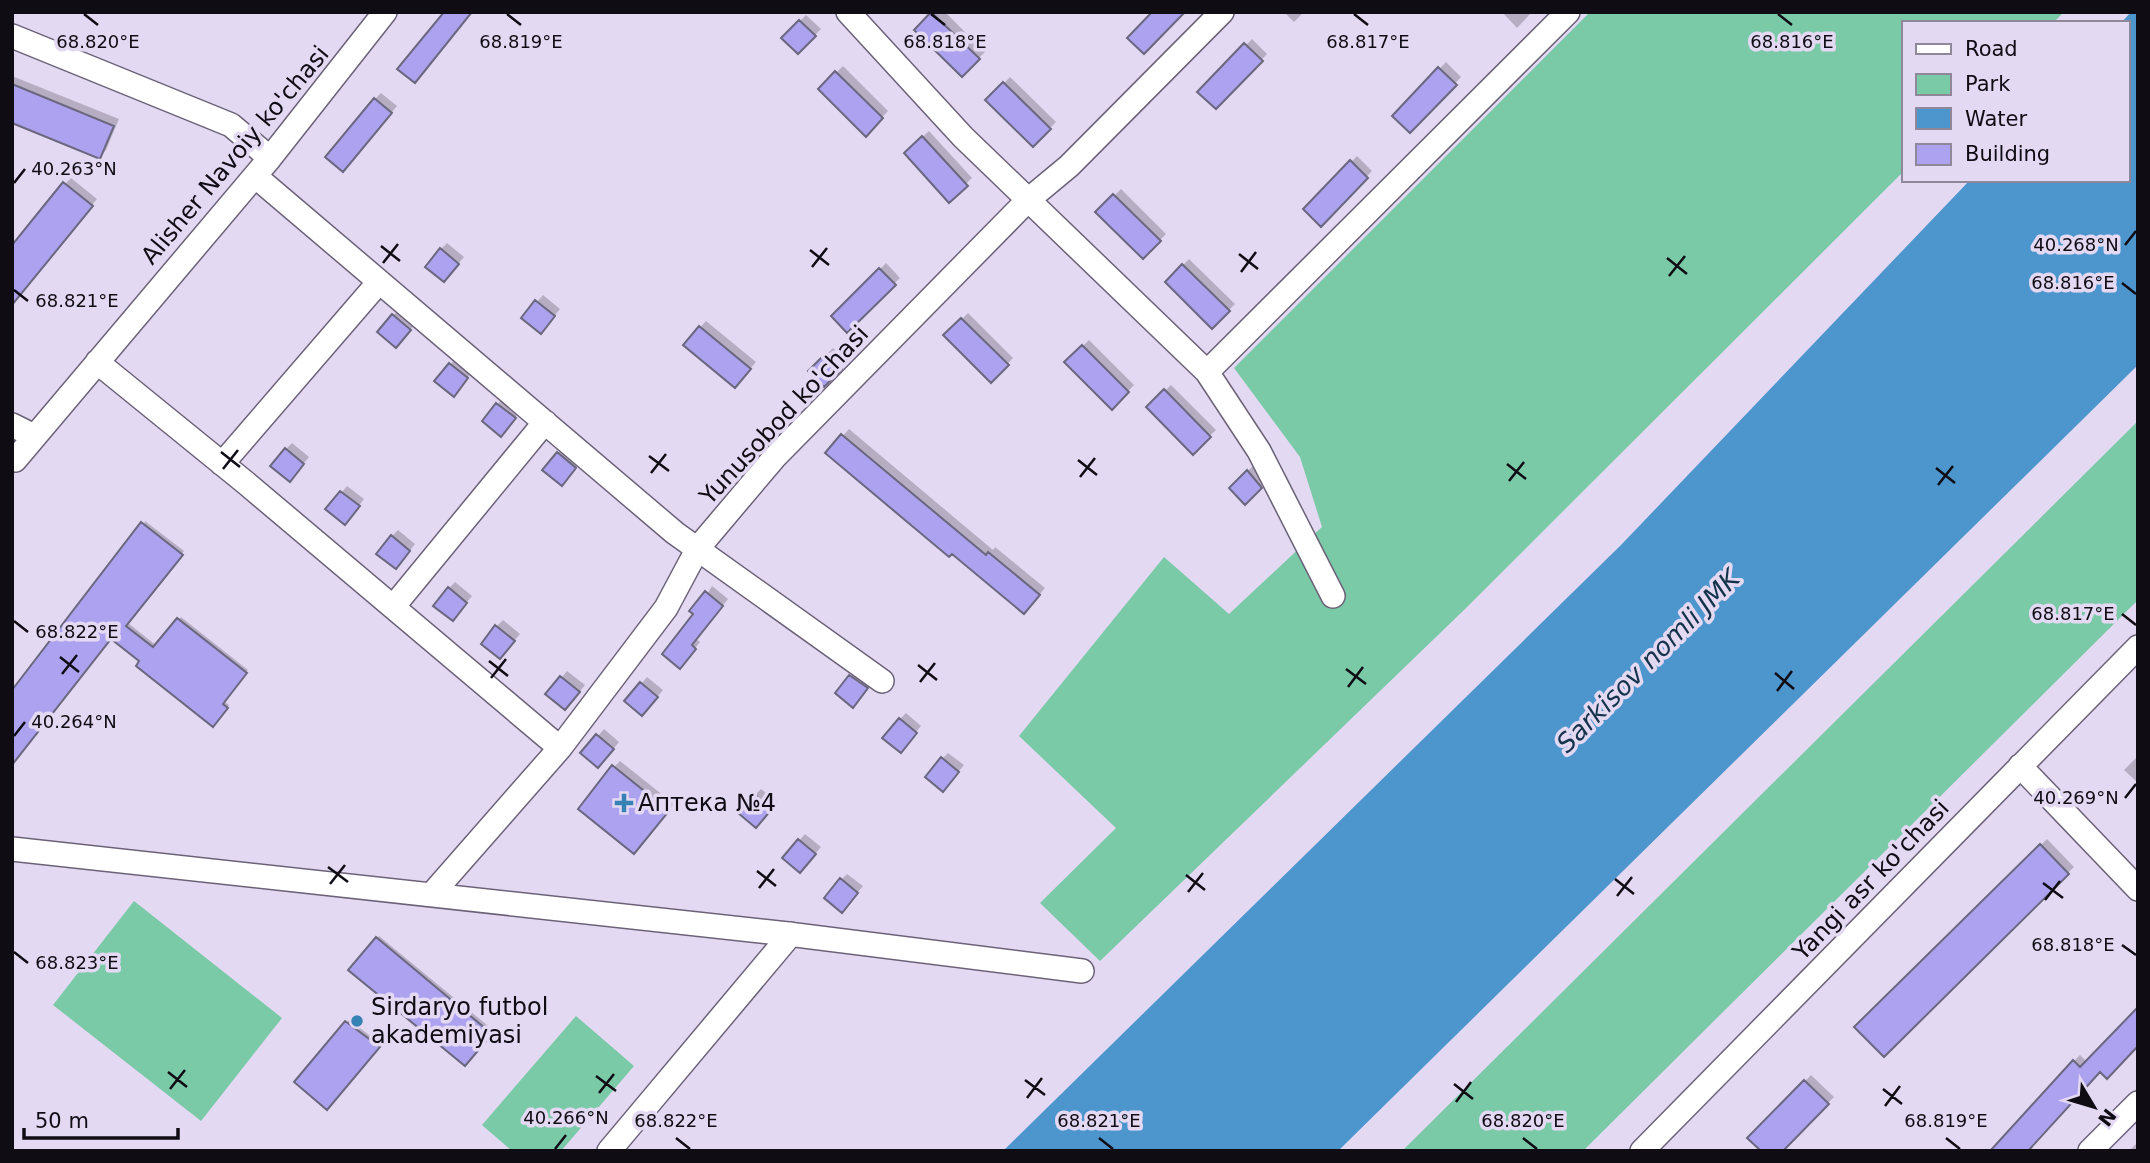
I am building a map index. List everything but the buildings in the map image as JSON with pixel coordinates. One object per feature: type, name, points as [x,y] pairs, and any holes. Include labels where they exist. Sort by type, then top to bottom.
[{"type":"street","name":"Alisher Navoiy ko'chasi","points":[[13,467],[34,436],[270,158],[385,12]]},
{"type":"street","name":"Yunusobod ko'chasi","points":[[432,894],[560,748],[666,608],[698,548],[774,458],[1028,200],[1069,166],[1222,12]]},
{"type":"street","points":[[1207,372],[1568,12]]},
{"type":"street","points":[[861,17],[963,137],[1207,372],[1259,451],[1333,596]]},
{"type":"street","points":[[12,36],[231,125],[270,158]]},
{"type":"street","points":[[255,176],[675,533],[882,681]]},
{"type":"street","points":[[222,464],[379,282]]},
{"type":"street","points":[[97,362],[560,748]]},
{"type":"street","points":[[393,607],[545,422]]},
{"type":"street","points":[[12,425],[34,436]]},
{"type":"street","name":"Yangi asr ko'chasi","points":[[1642,1151],[2138,647]]},
{"type":"street","points":[[2020,766],[2138,889]]},
{"type":"street","points":[[12,849],[791,934],[1082,971]]},
{"type":"street","points":[[609,1151],[791,934]]},
{"type":"street","points":[[2091,1151],[2138,1103]]},
{"type":"green space","points":[[1590,12],[2064,12],[2055,21],[1902,21],[1902,173],[1464,610],[1100,961],[1040,903],[1116,828],[1019,736],[1164,557],[1229,614],[1322,527],[1300,457],[1234,368]]},
{"type":"green space","points":[[2138,421],[2138,600],[1583,1151],[1402,1151]]},
{"type":"green space","points":[[134,901],[282,1018],[201,1121],[53,1005]]},
{"type":"green space","points":[[576,1016],[634,1066],[561,1151],[512,1151],[482,1125]]},
{"type":"water","name":"Sarkisov nomli JMK","points":[[2131,12],[2138,12],[2138,365],[1338,1151],[1003,1151],[1621,545],[1968,182],[2129,182],[2129,21],[2123,21]]},
{"type":"place","name":"Аптека №4","points":[[624,803]]},
{"type":"place","name":"Sirdaryo futbol akademiyasi","points":[[357,1021]]}]
